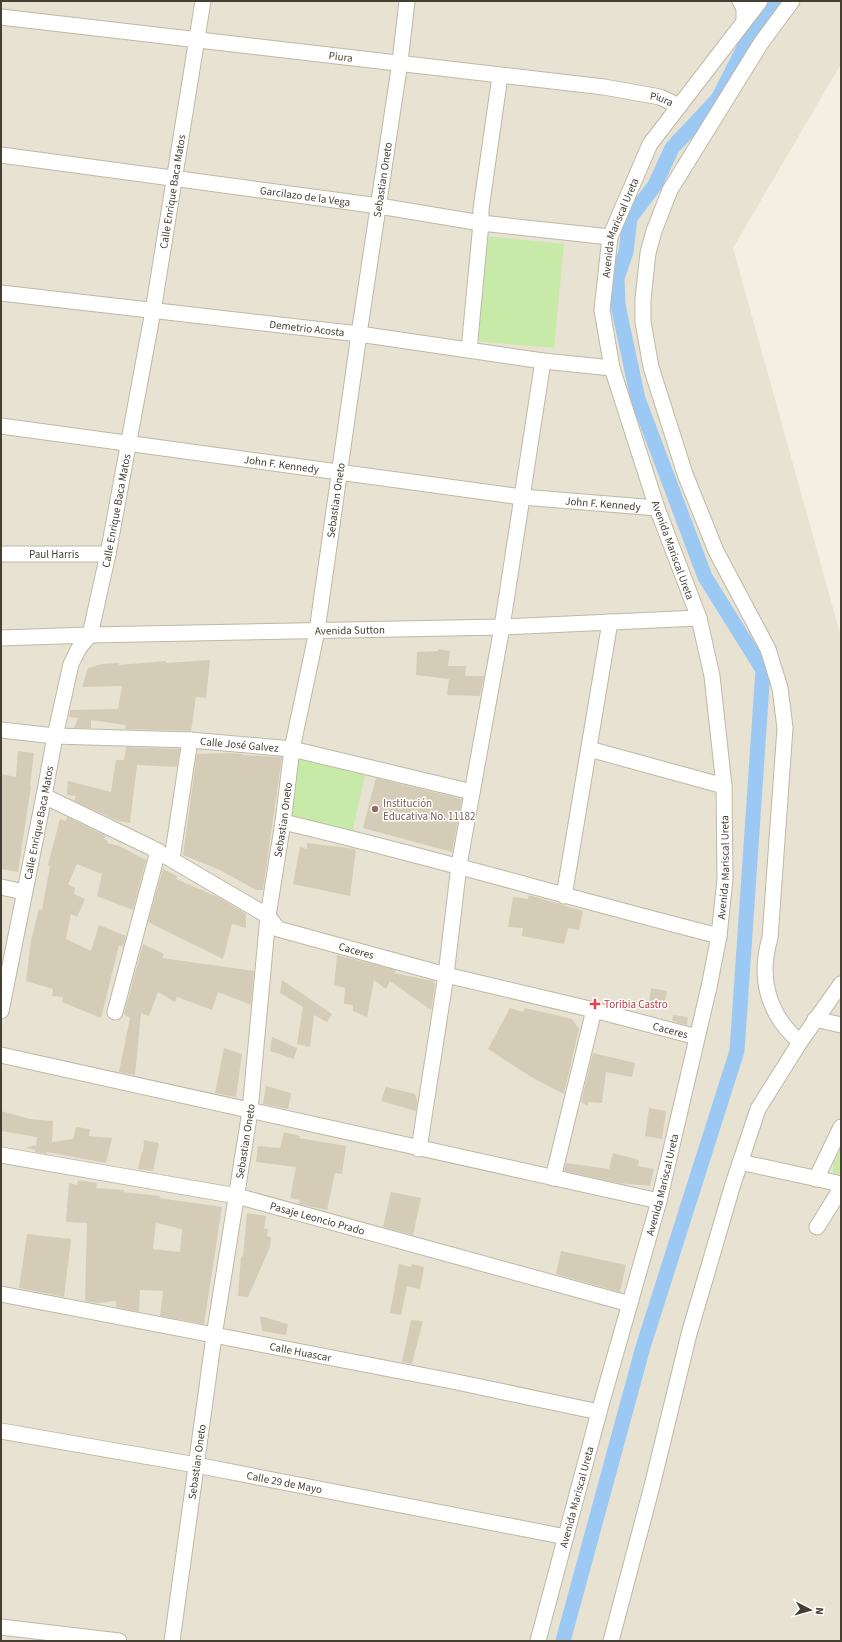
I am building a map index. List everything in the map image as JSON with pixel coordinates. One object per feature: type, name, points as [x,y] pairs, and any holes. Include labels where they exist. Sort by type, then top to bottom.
[{"type":"street","name":"Calle Enrique Baca Matos","points":[[1,1011],[55,736],[71,664],[79,648],[90,634],[108,554],[153,311],[174,177],[198,40],[203,1]]},
{"type":"street","name":"Sebastian Oneto","points":[[172,1641],[214,1336],[250,1111],[268,916],[283,822],[292,749],[317,631],[358,334],[379,206],[400,62],[407,1]]},
{"type":"street","points":[[740,1],[744,8],[744,21]]},
{"type":"street","name":"Avenida Mariscal Ureta","points":[[538,1641],[599,1412],[659,1201],[719,936],[725,879],[724,786],[712,676],[699,618],[657,508],[612,368],[602,310],[610,237],[650,144],[693,90],[722,48],[760,1]]},
{"type":"street","points":[[792,1],[761,43],[670,190],[661,210],[648,253],[643,299],[643,322],[651,367],[682,467],[716,551],[768,649],[780,688],[785,728],[770,938],[766,950],[764,975],[766,988],[774,1012],[781,1023],[800,1042]]},
{"type":"street","name":"Piura","points":[[1,17],[400,62],[500,76],[637,92],[660,97],[679,106]]},
{"type":"street","points":[[469,350],[482,223],[481,209],[500,76]]},
{"type":"street","name":"Garcilazo de la Vega","points":[[1,155],[174,177],[379,206],[482,223],[610,237]]},
{"type":"street","name":"Demetrio Acosta","points":[[1,293],[358,334],[543,360],[612,368]]},
{"type":"street","points":[[420,1149],[446,975],[459,865],[502,627],[543,360]]},
{"type":"street","name":"John F. Kennedy","points":[[1,426],[129,445],[522,497],[657,508]]},
{"type":"street","name":"Paul Harris","points":[[1,554],[108,554]]},
{"type":"street","name":"Avenida Sutton","points":[[1,638],[90,634],[502,627],[699,618]]},
{"type":"street","points":[[564,896],[610,622]]},
{"type":"street","name":"Calle José Galvez","points":[[1,730],[55,736],[190,740],[292,749],[472,792]]},
{"type":"street","points":[[172,859],[190,740]]},
{"type":"street","points":[[589,749],[724,786]]},
{"type":"street","name":"Caceres","points":[[44,796],[158,851],[268,916],[278,929],[446,975],[594,1010],[697,1037]]},
{"type":"street","points":[[283,822],[459,865],[564,896],[719,936]]},
{"type":"street","points":[[115,1012],[158,851]]},
{"type":"street","points":[[1,887],[24,892]]},
{"type":"street","points":[[611,1641],[652,1486],[688,1334],[740,1162],[758,1109],[815,1019],[841,984]]},
{"type":"street","points":[[553,1178],[594,1010]]},
{"type":"street","points":[[815,1019],[841,1025]]},
{"type":"street","points":[[1,1056],[659,1201]]},
{"type":"street","points":[[816,1179],[841,1127]]},
{"type":"street","name":"Pasaje Leoncio Prado","points":[[1,1155],[237,1196],[630,1304]]},
{"type":"street","points":[[740,1162],[840,1184],[837,1195],[817,1227]]},
{"type":"street","name":"Calle Huascar","points":[[1,1294],[452,1381],[599,1412]]},
{"type":"street","name":"Calle 29 de Mayo","points":[[1,1430],[196,1464],[566,1537]]},
{"type":"street","points":[[1,1626],[119,1641]]},
{"type":"shaded area","points":[[1,1],[841,1],[841,64],[733,248],[841,637],[841,1641],[1,1641]]},
{"type":"green space","points":[[485,236],[564,244],[554,348],[475,341]]},
{"type":"green space","points":[[292,749],[367,766],[351,838],[283,822]]},
{"type":"green space","points":[[841,1146],[841,1175],[833,1173],[833,1165]]},
{"type":"building","points":[[438,649],[450,651],[448,666],[466,666],[465,676],[484,676],[480,696],[447,695],[449,679],[416,675],[417,652],[438,651]]},
{"type":"building","points":[[210,660],[206,698],[196,697],[191,731],[125,729],[126,725],[91,720],[91,728],[74,728],[78,718],[69,717],[70,710],[118,709],[122,686],[82,687],[88,668],[102,664],[119,663],[119,665],[166,661],[166,663]]},
{"type":"building","points":[[126,747],[180,749],[177,767],[137,765],[130,823],[118,821],[74,801],[76,796],[67,795],[68,781],[111,792],[116,760],[124,760]]},
{"type":"building","points":[[18,751],[34,753],[31,786],[18,872],[1,869],[1,774],[16,777]]},
{"type":"building","points":[[230,753],[282,757],[263,890],[256,890],[218,869],[183,855],[197,754]]},
{"type":"building","points":[[376,778],[462,799],[452,852],[363,828]]},
{"type":"building","points":[[67,817],[106,836],[104,839],[108,841],[107,843],[119,846],[146,860],[133,910],[97,896],[102,874],[77,864],[68,884],[75,888],[74,894],[85,899],[77,917],[71,914],[66,939],[91,951],[99,925],[126,936],[123,947],[119,945],[101,1018],[62,1002],[63,997],[52,996],[53,989],[26,981],[31,941],[39,909],[42,910],[50,866],[48,865],[60,819],[66,821]]},
{"type":"building","points":[[307,843],[356,849],[350,896],[293,884],[300,847],[307,849]]},
{"type":"building","points":[[163,869],[177,876],[176,879],[220,898],[246,914],[246,928],[232,924],[223,959],[148,922]]},
{"type":"building","points":[[529,895],[583,911],[579,930],[568,928],[564,944],[522,936],[523,928],[508,927],[513,897],[528,899]]},
{"type":"building","points":[[143,944],[164,954],[162,958],[254,971],[251,1005],[218,992],[212,1010],[177,997],[175,1002],[158,992],[149,1016],[141,1013],[135,1075],[119,1072],[130,1018],[124,1014]]},
{"type":"building","points":[[337,955],[396,970],[394,973],[433,981],[435,985],[431,1010],[390,981],[386,989],[374,980],[367,1017],[353,1011],[353,1005],[344,1004],[345,988],[334,985]]},
{"type":"building","points":[[282,980],[332,1014],[327,1022],[314,1015],[310,1047],[297,1044],[303,1007],[280,993]]},
{"type":"building","points":[[651,988],[667,991],[664,1007],[649,1004]]},
{"type":"building","points":[[510,1008],[523,1012],[525,1008],[572,1019],[579,1029],[564,1094],[531,1077],[488,1049]]},
{"type":"building","points":[[673,1015],[688,1017],[687,1025],[672,1021]]},
{"type":"building","points":[[272,1037],[297,1048],[294,1059],[270,1051]]},
{"type":"building","points":[[224,1048],[242,1054],[236,1097],[215,1093]]},
{"type":"building","points":[[593,1053],[635,1063],[632,1077],[606,1072],[602,1103],[588,1102],[588,1106],[581,1102]]},
{"type":"building","points":[[266,1086],[291,1093],[288,1109],[263,1104]]},
{"type":"building","points":[[386,1087],[415,1094],[417,1101],[416,1111],[381,1101]]},
{"type":"building","points":[[649,1108],[666,1111],[662,1139],[645,1136]]},
{"type":"building","points":[[1,1111],[30,1119],[53,1121],[52,1142],[73,1139],[76,1127],[90,1129],[89,1136],[112,1138],[106,1163],[47,1152],[47,1154],[35,1152],[35,1150],[26,1148],[36,1145],[37,1137],[1,1131]]},
{"type":"building","points":[[284,1132],[300,1136],[299,1138],[346,1146],[342,1174],[335,1173],[327,1210],[299,1204],[300,1200],[290,1198],[296,1167],[256,1162],[258,1146],[280,1148]]},
{"type":"building","points":[[144,1140],[159,1143],[153,1171],[138,1169],[143,1152]]},
{"type":"building","points":[[613,1153],[639,1160],[638,1166],[654,1169],[650,1186],[618,1183],[564,1171],[566,1163],[609,1169]]},
{"type":"building","points":[[78,1180],[97,1183],[96,1188],[124,1190],[123,1192],[160,1196],[159,1198],[222,1207],[204,1324],[160,1316],[163,1291],[140,1290],[139,1312],[116,1307],[116,1301],[97,1303],[85,1301],[87,1223],[66,1222],[69,1183],[77,1185]],"holes":[[[156,1223],[182,1229],[180,1252],[153,1249]]]},
{"type":"building","points":[[391,1192],[421,1198],[413,1235],[383,1227]]},
{"type":"building","points":[[247,1213],[266,1216],[264,1229],[268,1229],[267,1236],[271,1237],[270,1247],[248,1297],[238,1296],[241,1256],[243,1257]]},
{"type":"building","points":[[27,1234],[71,1239],[64,1297],[19,1288]]},
{"type":"building","points":[[561,1251],[626,1265],[620,1292],[556,1274]]},
{"type":"building","points":[[399,1264],[411,1267],[412,1264],[424,1267],[420,1289],[407,1286],[401,1315],[390,1313]]},
{"type":"building","points":[[260,1316],[288,1324],[286,1335],[262,1331]]},
{"type":"building","points":[[411,1320],[423,1321],[412,1364],[402,1362]]},
{"type":"waterway","points":[[563,1641],[643,1347],[737,1051],[763,670],[705,577],[638,399],[618,305],[617,278],[626,252],[630,218],[655,185],[672,148],[718,99],[745,46],[777,1]]},
{"type":"place","name":"Institución Educativa No. 11182","points":[[375,809]]},
{"type":"place","name":"Toribia Castro","points":[[595,1004]]}]
